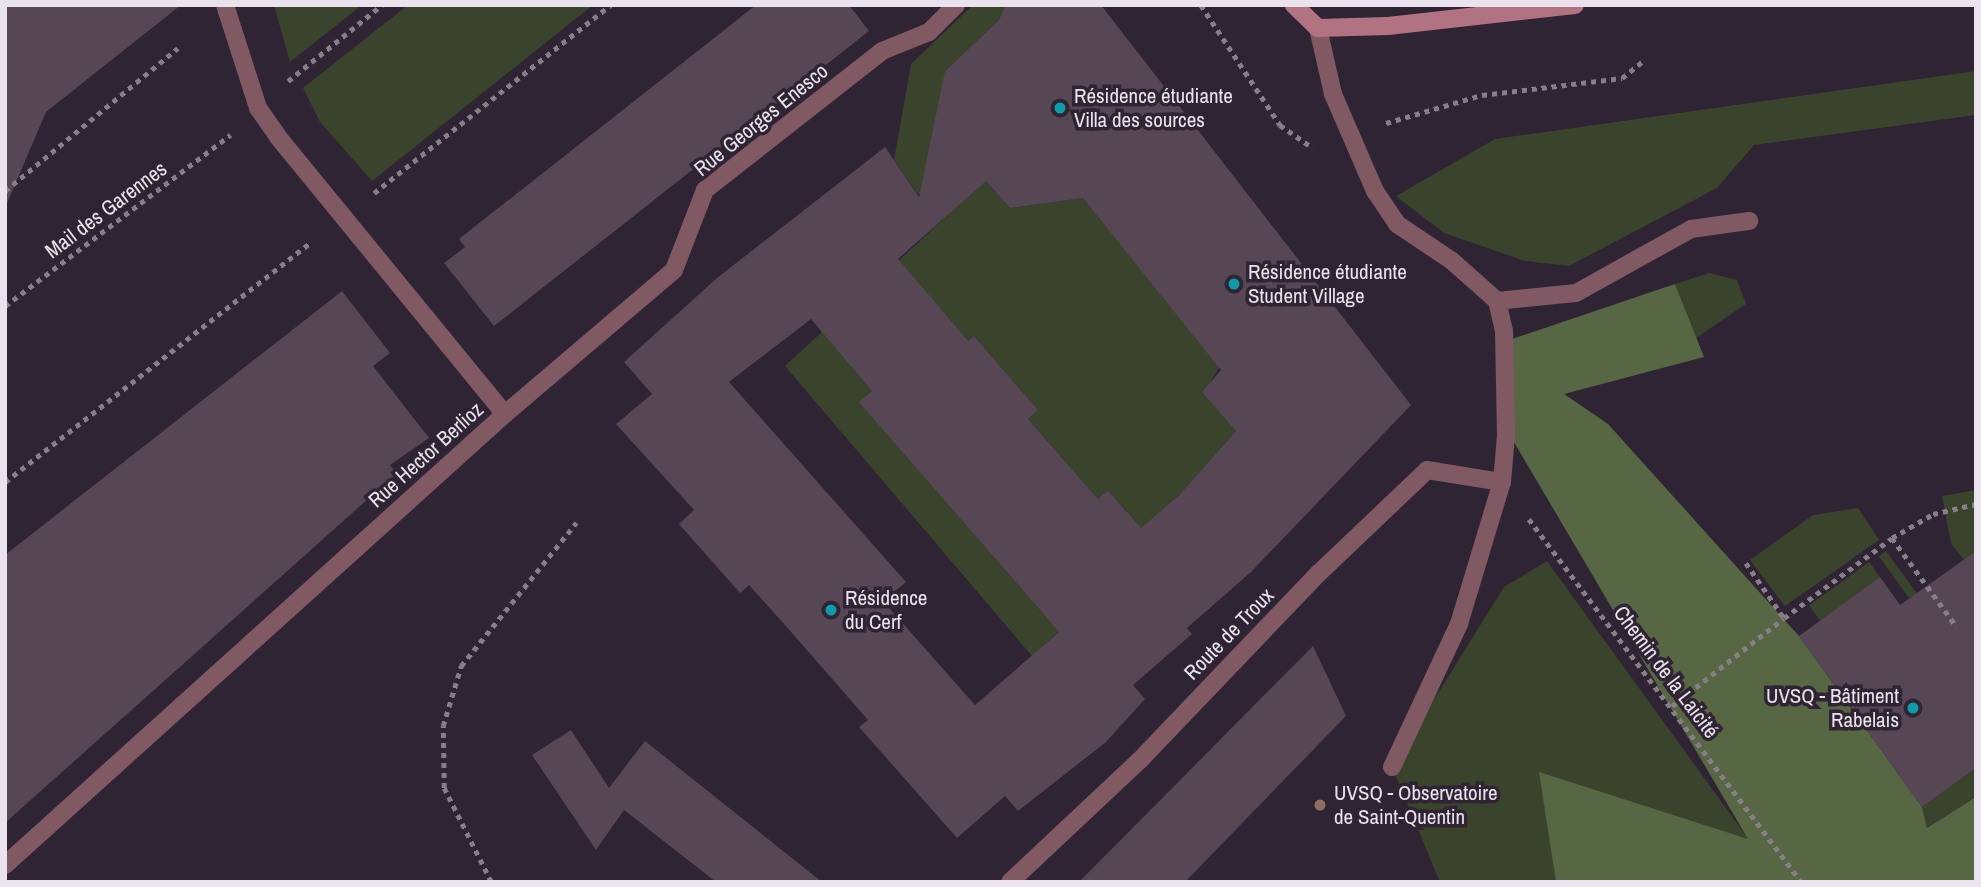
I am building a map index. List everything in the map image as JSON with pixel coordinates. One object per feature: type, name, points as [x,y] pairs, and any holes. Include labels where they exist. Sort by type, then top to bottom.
[{"type":"street","name":"Rue Hector Berlioz","points":[[5,865],[505,414],[278,137],[258,108],[225,5]]},
{"type":"street","name":"Rue Georges Enesco","points":[[505,414],[674,270],[705,190],[882,51],[929,32],[956,5]]},
{"type":"street","points":[[1294,5],[1318,28],[1333,94],[1375,191],[1396,223],[1452,261],[1497,302],[1504,331],[1506,435],[1502,482],[1459,624],[1392,767]]},
{"type":"street","points":[[1318,28],[1388,26],[1575,5]]},
{"type":"street","points":[[1497,302],[1576,293],[1691,229],[1749,221]]},
{"type":"street","name":"Route de Troux","points":[[1010,882],[1140,760],[1319,573],[1427,470],[1502,482]]},
{"type":"path","points":[[291,78],[383,5]]},
{"type":"path","points":[[373,194],[610,5]]},
{"type":"path","points":[[1201,5],[1280,125],[1312,148],[1322,148]]},
{"type":"path","points":[[5,191],[178,48]]},
{"type":"path","points":[[1383,126],[1391,120],[1482,95],[1622,78],[1644,60]]},
{"type":"path","name":"Mail des Garennes","points":[[5,306],[225,139]]},
{"type":"path","points":[[5,482],[311,242]]},
{"type":"path","name":"Chemin de la Laicité","points":[[1502,482],[1672,705],[1802,882]]},
{"type":"path","points":[[1672,705],[1892,538],[1933,514],[1976,504]]},
{"type":"path","points":[[491,882],[444,788],[443,726],[461,666],[576,523]]},
{"type":"path","points":[[1892,538],[1957,627]]},
{"type":"path","points":[[1746,563],[1784,618]]},
{"type":"green space","points":[[274,5],[362,5],[290,62]]},
{"type":"green space","points":[[408,5],[593,5],[372,181],[320,122],[303,88]]},
{"type":"green space","points":[[973,5],[1005,5],[999,20],[945,71],[954,145],[1010,208],[1083,198],[1220,366],[1206,390],[1236,431],[1179,495],[1131,537],[1127,511],[1108,490],[1098,499],[1028,419],[1038,410],[974,336],[968,341],[851,366],[872,391],[929,482],[1045,616],[1066,625],[1032,656],[785,366],[949,214],[916,192],[894,160],[911,64]]},
{"type":"green space","points":[[1976,71],[1976,115],[1754,145],[1717,188],[1569,266],[1525,261],[1444,233],[1396,196],[1495,139]]},
{"type":"green space","points":[[1709,273],[1737,280],[1746,304],[1696,338],[1675,284]]},
{"type":"green space","points":[[1675,284],[1704,357],[1564,394],[1608,424],[1799,636],[1922,807],[1927,828],[1976,797],[1976,882],[1556,882],[1539,772],[1748,839],[1511,437],[1512,339]]},
{"type":"green space","points":[[1976,490],[1976,551],[1964,560],[1951,543],[1942,496]]},
{"type":"green space","points":[[1858,508],[1879,540],[1785,606],[1750,560],[1813,515]]},
{"type":"green space","points":[[1886,551],[1947,635],[1940,640],[1879,556]]},
{"type":"green space","points":[[1547,561],[1749,840],[1540,773],[1556,882],[1440,882],[1392,767],[1504,587]]},
{"type":"green space","points":[[1869,562],[1880,577],[1820,621],[1809,605]]},
{"type":"green space","points":[[1976,768],[1976,797],[1927,828],[1922,807]]},
{"type":"building","points":[[5,5],[181,5],[46,112],[5,208]]},
{"type":"building","points":[[756,5],[849,5],[869,31],[494,326],[444,263],[465,247],[459,239]]},
{"type":"building","points":[[1005,5],[1101,5],[1411,405],[1251,572],[1187,628],[1192,634],[1133,685],[1145,699],[1106,742],[1018,811],[1005,796],[957,838],[859,727],[868,720],[785,625],[749,585],[740,593],[679,524],[694,510],[616,424],[652,394],[624,362],[717,278],[885,147],[919,197],[945,71],[999,20]],"holes":[[[986,181],[1010,208],[1083,198],[1221,370],[1202,392],[1236,431],[1179,495],[1141,528],[1108,490],[1098,499],[1028,419],[1038,410],[974,336],[968,341],[898,259]],[[811,319],[872,391],[859,402],[1059,632],[975,705],[883,601],[906,582],[729,382]]]},
{"type":"building","points":[[342,291],[390,353],[373,366],[429,438],[390,465],[397,473],[5,823],[5,555]]},
{"type":"building","name":"UVSQ - Bâtiment Rabelais","points":[[1976,551],[1976,768],[1922,807],[1799,636],[1880,577],[1900,605]]},
{"type":"building","points":[[1313,646],[1346,716],[1185,882],[1079,882]]},
{"type":"building","points":[[571,730],[609,788],[645,741],[822,882],[716,882],[624,810],[596,850],[532,755]]},
{"type":"place","name":"Résidence étudiante Villa des sources","points":[[1060,108]]},
{"type":"place","name":"Résidence étudiante Student Village","points":[[1234,284]]},
{"type":"place","name":"Résidence du Cerf","points":[[831,610]]},
{"type":"place","name":"UVSQ - Bâtiment Rabelais","points":[[1913,708]]},
{"type":"place","name":"UVSQ - Observatoire de Saint-Quentin","points":[[1320,805]]}]
